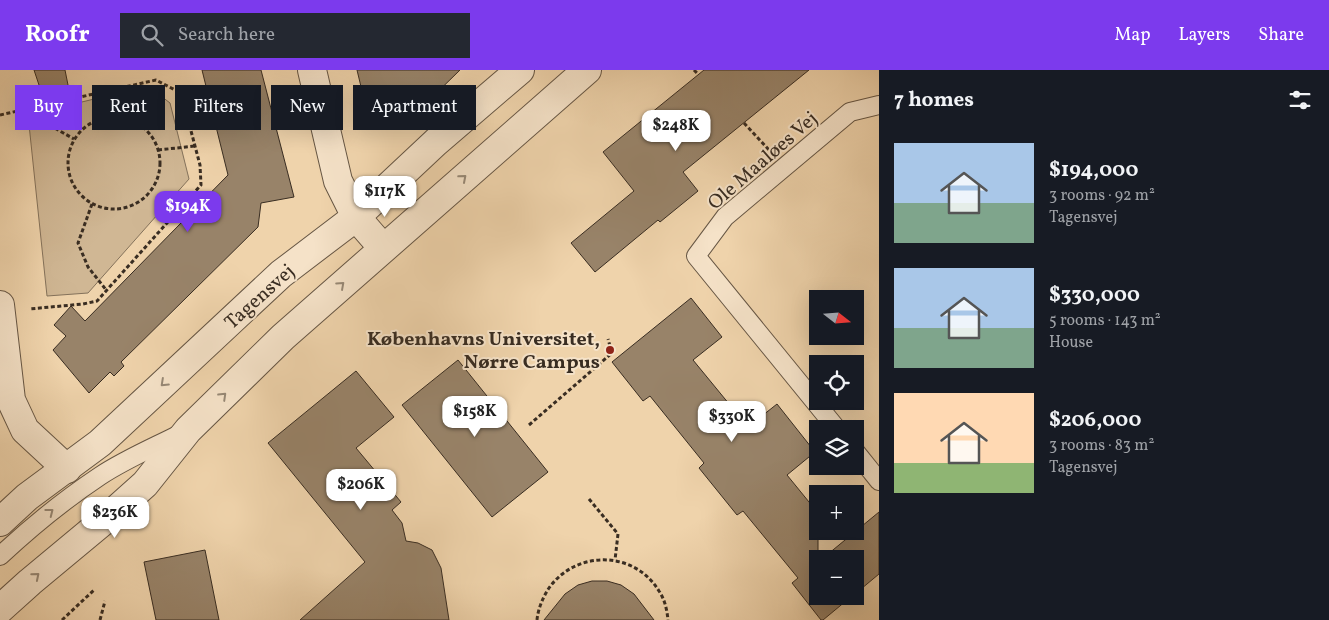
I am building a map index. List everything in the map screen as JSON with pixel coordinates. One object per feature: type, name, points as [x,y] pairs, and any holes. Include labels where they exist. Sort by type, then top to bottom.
[{"type":"street","points":[[312,70],[338,181],[356,217],[383,248]]},
{"type":"street","name":"Tagensvej","points":[[0,522],[27,498],[100,443],[281,274],[356,217],[436,142],[520,70]]},
{"type":"street","points":[[0,610],[145,484],[188,430],[283,337],[587,70]]},
{"type":"street","points":[[0,308],[11,400],[26,430],[67,469]]},
{"type":"lane","name":"Ole Maaløes Vej","points":[[829,420],[696,256],[725,217],[850,112],[879,105]]},
{"type":"lane","points":[[0,556],[44,517],[101,475],[188,430]]},
{"type":"lane","points":[[864,462],[879,481]]},
{"type":"path","points":[[694,70],[698,74]]},
{"type":"path","points":[[0,308],[97,301],[201,186],[200,165],[181,93],[156,80],[82,97]]},
{"type":"path","points":[[0,115],[15,112]]},
{"type":"path","points":[[112,116],[127,118],[141,125],[152,136],[158,150],[160,165],[157,180],[148,193],[137,203],[122,208],[107,208],[92,204],[80,194],[72,182],[68,168],[68,153],[74,139],[83,127],[97,119],[112,116]]},
{"type":"path","points":[[744,123],[785,167]]},
{"type":"path","points":[[58,130],[74,139]]},
{"type":"path","points":[[158,150],[194,146]]},
{"type":"path","points":[[92,204],[78,243],[88,267],[107,291]]},
{"type":"path","points":[[529,425],[612,353],[608,338]]},
{"type":"path","points":[[588,499],[618,534],[615,560]]},
{"type":"path","points":[[538,620],[544,596],[556,579],[573,566],[594,560],[615,560],[632,566],[648,577],[659,591],[666,608],[668,620]]},
{"type":"path","points":[[62,620],[94,590]]},
{"type":"path","points":[[100,620],[105,601]]},
{"type":"shaded area","points":[[165,99],[170,103],[175,130],[177,130],[189,179],[88,293],[47,296],[30,130],[82,130],[82,102],[92,100],[92,130],[165,130]]},
{"type":"building","points":[[34,70],[65,70],[68,85],[39,85]]},
{"type":"building","points":[[202,70],[261,70],[271,108],[271,130],[277,130],[294,197],[261,203],[258,227],[121,362],[124,366],[114,376],[110,372],[89,393],[53,350],[66,336],[54,325],[71,306],[85,321],[228,175],[217,130],[261,130],[261,85],[206,85]]},
{"type":"building","points":[[357,70],[460,70],[445,85],[361,85]]},
{"type":"building","points":[[704,70],[809,70],[683,172],[698,191],[660,222],[658,220],[595,272],[571,243],[634,191],[603,152]]},
{"type":"building","points":[[691,298],[722,337],[693,360],[748,427],[777,404],[809,444],[809,457],[787,475],[809,502],[809,540],[818,540],[818,550],[809,550],[809,605],[792,583],[798,578],[743,511],[737,515],[699,468],[704,463],[650,396],[643,401],[612,362]]},
{"type":"building","points":[[458,360],[548,472],[492,517],[402,405]]},
{"type":"building","points":[[356,371],[394,417],[356,448],[401,502],[392,510],[402,523],[406,541],[418,543],[432,550],[441,568],[449,620],[300,620],[365,562],[268,443]]},
{"type":"building","points":[[879,512],[879,574],[864,586],[864,550],[833,550],[845,540],[864,540],[864,524]]},
{"type":"building","points":[[205,550],[219,620],[156,620],[144,562]]},
{"type":"building","points":[[592,581],[607,581],[621,585],[634,594],[654,620],[544,620],[565,594],[578,585]]},
{"type":"building","points":[[809,605],[841,605],[823,620]]},
{"type":"place","name":"Københavns Universitet, Nørre Campus","points":[[610,350]]}]
